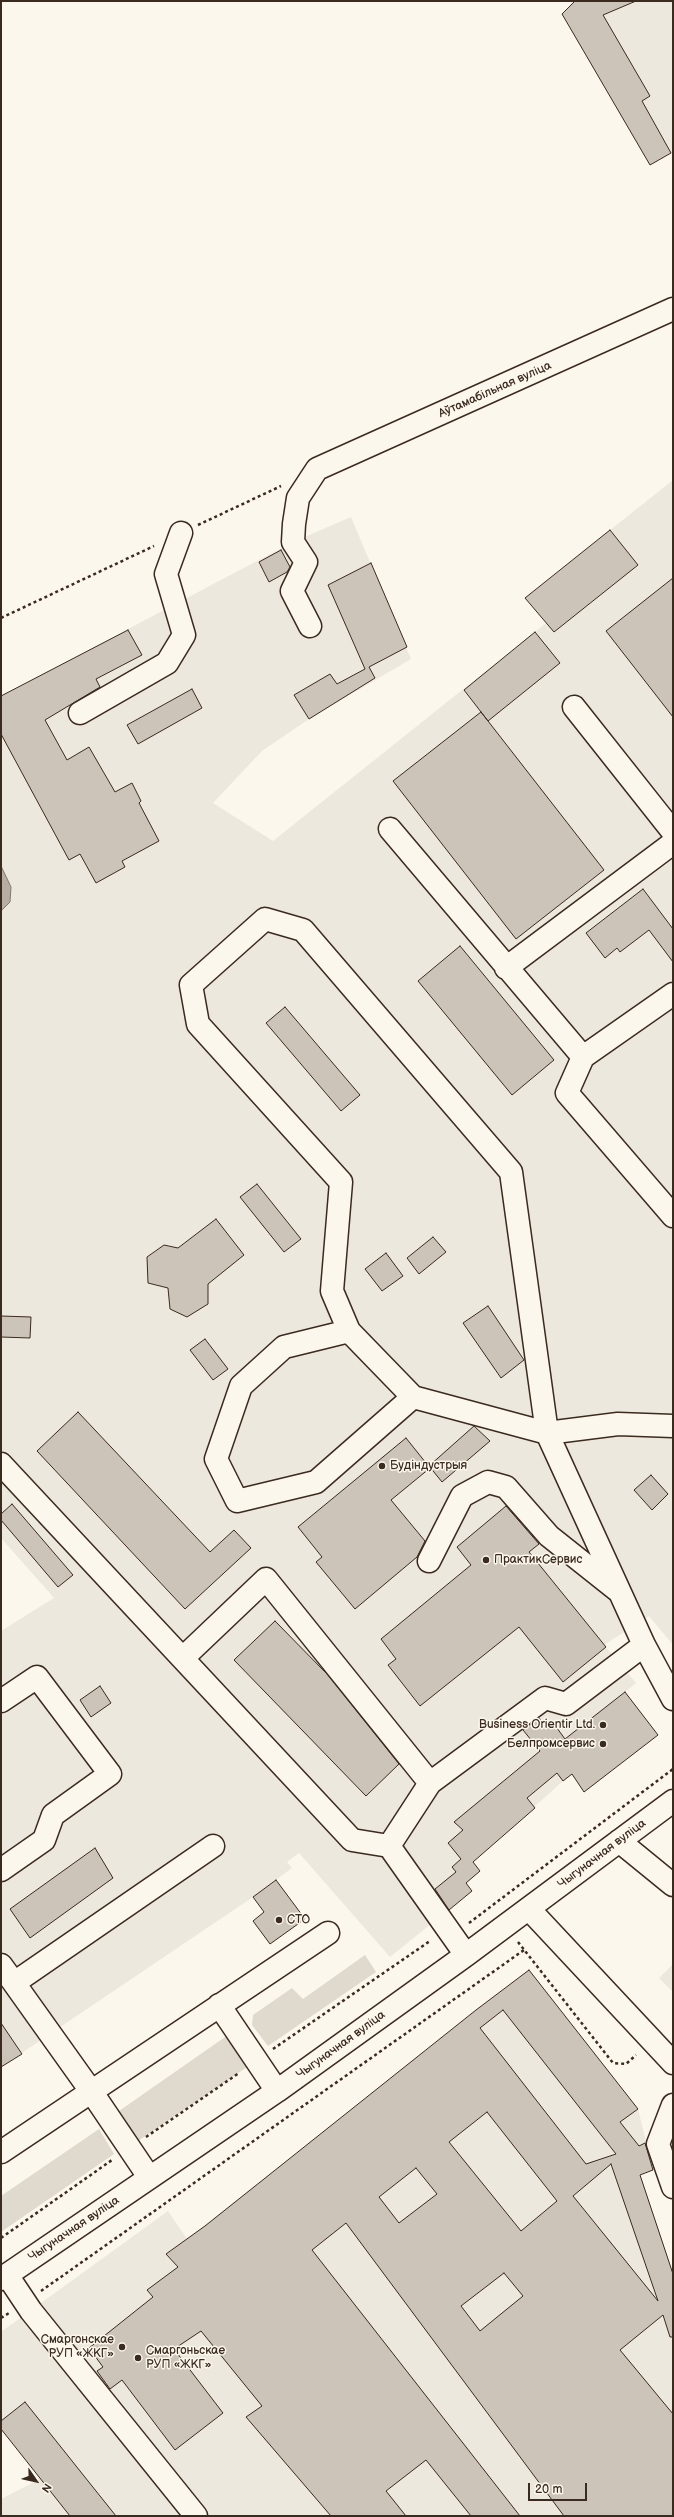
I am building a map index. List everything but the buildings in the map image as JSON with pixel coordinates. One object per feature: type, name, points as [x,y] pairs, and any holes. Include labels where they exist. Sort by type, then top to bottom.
[{"type":"street","name":"Аўтамабільная вуліца","points":[[310,626],[292,591],[306,562],[293,542],[298,498],[317,469],[672,312]]},
{"type":"street","points":[[80,713],[168,663],[184,635],[166,574],[181,533]]},
{"type":"street","points":[[574,707],[673,832]]},
{"type":"street","points":[[390,828],[506,968],[583,1057]]},
{"type":"street","points":[[506,968],[673,842]]},
{"type":"street","points":[[673,1426],[618,1424],[547,1433],[413,1397],[349,1331],[332,1291],[341,1182],[198,1024],[191,985],[264,919],[303,930],[511,1172],[547,1433],[644,1645],[673,1699]]},
{"type":"street","points":[[673,994],[583,1057],[567,1092],[673,1216]]},
{"type":"street","points":[[349,1331],[284,1347],[241,1386],[216,1460],[237,1501],[316,1482],[413,1397]]},
{"type":"street","points":[[1,1464],[184,1657],[352,1840],[389,1846],[466,1955]]},
{"type":"street","points":[[429,1561],[462,1496],[488,1482],[506,1487],[549,1536],[620,1592]]},
{"type":"street","points":[[184,1657],[266,1579],[430,1784]]},
{"type":"street","points":[[389,1846],[430,1784],[545,1698],[566,1704],[644,1645]]},
{"type":"street","points":[[1,1701],[37,1677],[110,1774],[53,1815],[44,1840],[1,1870]]},
{"type":"street","name":"Чыгуначная вуліца","points":[[4,2277],[277,2091],[529,1909],[673,1801]]},
{"type":"street","points":[[619,1841],[673,1885]]},
{"type":"street","points":[[14,1983],[213,1846]]},
{"type":"street","points":[[529,1909],[650,2041],[673,2063]]},
{"type":"street","points":[[1,2152],[328,1933]]},
{"type":"street","points":[[1,1965],[91,2091],[149,2177]]},
{"type":"street","points":[[219,2005],[277,2091]]},
{"type":"street","points":[[673,2105],[658,2144],[673,2187]]},
{"type":"street","points":[[4,2277],[196,2516]]},
{"type":"path","points":[[1,2238],[433,1938],[449,1938],[452,1936],[673,1769]]},
{"type":"path","points":[[505,1926],[613,2063],[626,2064],[650,2041]]},
{"type":"path","points":[[1,2318],[524,1950]]},
{"type":"shaded area","points":[[575,1],[673,1],[673,156],[671,153],[650,165],[562,14]]},
{"type":"shaded area","points":[[673,480],[673,1645],[649,1616],[604,1645],[636,1683],[625,1692],[658,1735],[584,1792],[572,1774],[563,1781],[473,1862],[480,1871],[466,1883],[472,1891],[390,1957],[299,1853],[287,1862],[292,1868],[253,1897],[1,2067],[1,1631],[54,1598],[1,1538],[1,696],[293,542],[351,517],[411,659],[309,719],[262,751],[213,803],[273,841],[546,623],[525,598]]},
{"type":"shaded area","points":[[1,866],[11,887],[10,902],[1,911]]},
{"type":"shaded area","points":[[365,1955],[376,1972],[268,2046],[252,2025],[253,2015],[292,1988],[303,1999]]},
{"type":"shaded area","points":[[673,1964],[673,1992],[659,1978]]},
{"type":"shaded area","points":[[529,1970],[638,2109],[653,2170],[640,2175],[673,2274],[673,2516],[1,2516],[1,2499],[40,2479],[1,2429],[1,2332],[168,2211],[187,2239]]},
{"type":"shaded area","points":[[228,2035],[250,2065],[138,2141],[119,2111]]},
{"type":"shaded area","points":[[99,2129],[114,2154],[1,2232],[1,2196]]},
{"type":"place","name":"Будіндустрыя","points":[[382,1466]]},
{"type":"place","name":"ПрактикСервис","points":[[486,1560]]},
{"type":"place","name":"Business Orientir Ltd.","points":[[603,1725]]},
{"type":"place","name":"Белпромсервис","points":[[603,1744]]},
{"type":"place","name":"СТО","points":[[279,1920]]},
{"type":"place","name":"Смаргонскае РУП «ЖКГ»","points":[[122,2347]]},
{"type":"place","name":"Смаргоньскае РУП «ЖКГ»","points":[[138,2358]]}]
